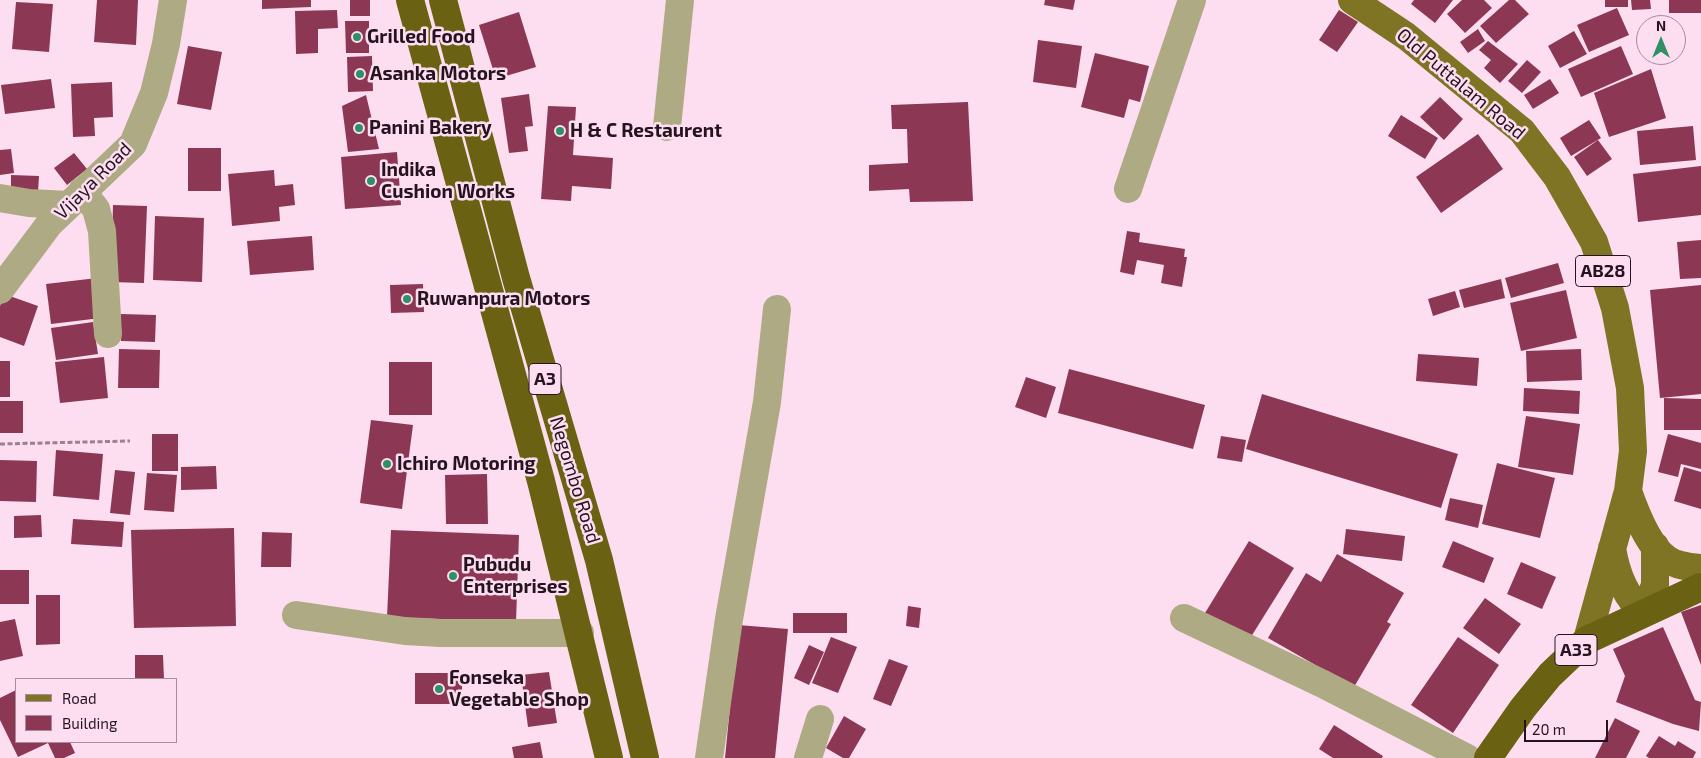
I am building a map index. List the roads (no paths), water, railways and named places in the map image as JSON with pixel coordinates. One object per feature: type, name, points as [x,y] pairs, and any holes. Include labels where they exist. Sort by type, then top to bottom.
[{"type":"highway","name":"Negombo Road","points":[[410,0],[580,633],[609,758]]},
{"type":"highway","name":"Negombo Road","points":[[443,0],[516,278],[599,560],[645,758]]},
{"type":"highway","name":"A33","points":[[1488,758],[1522,708],[1550,675],[1587,640],[1701,587]]},
{"type":"main road","name":"Old Puttalam Road","points":[[1352,0],[1406,36],[1522,132],[1557,177],[1594,242],[1615,308],[1630,388],[1633,451],[1628,491],[1587,640]]},
{"type":"main road","points":[[1628,491],[1636,514],[1655,546],[1667,560],[1701,568]]},
{"type":"main road","points":[[1612,547],[1615,565],[1624,590],[1644,613],[1654,585],[1655,546]]},
{"type":"street","name":"Vijaya Road","points":[[0,290],[50,223],[133,144],[154,92],[166,44],[173,0]]},
{"type":"street","points":[[667,127],[680,0]]},
{"type":"street","points":[[1128,189],[1192,0]]},
{"type":"street","points":[[0,198],[29,203],[75,198],[96,209],[102,231],[108,334]]},
{"type":"street","points":[[709,758],[729,619],[767,402],[777,309]]},
{"type":"street","points":[[296,614],[405,631],[441,633],[580,633]]},
{"type":"street","points":[[1184,618],[1323,684],[1466,758]]},
{"type":"street","points":[[808,758],[820,719]]},
{"type":"place","name":"Grilled Food","points":[[357,37]]},
{"type":"place","name":"Asanka Motors","points":[[360,74]]},
{"type":"place","name":"Panini Bakery","points":[[359,128]]},
{"type":"place","name":"H & C Restaurent","points":[[560,131]]},
{"type":"place","name":"Indika Cushion Works","points":[[371,181]]},
{"type":"place","name":"Ruwanpura Motors","points":[[407,299]]},
{"type":"place","name":"Ichiro Motoring","points":[[387,464]]},
{"type":"place","name":"Pubudu Enterprises","points":[[453,576]]},
{"type":"place","name":"Fonseka Vegetable Shop","points":[[439,689]]}]
